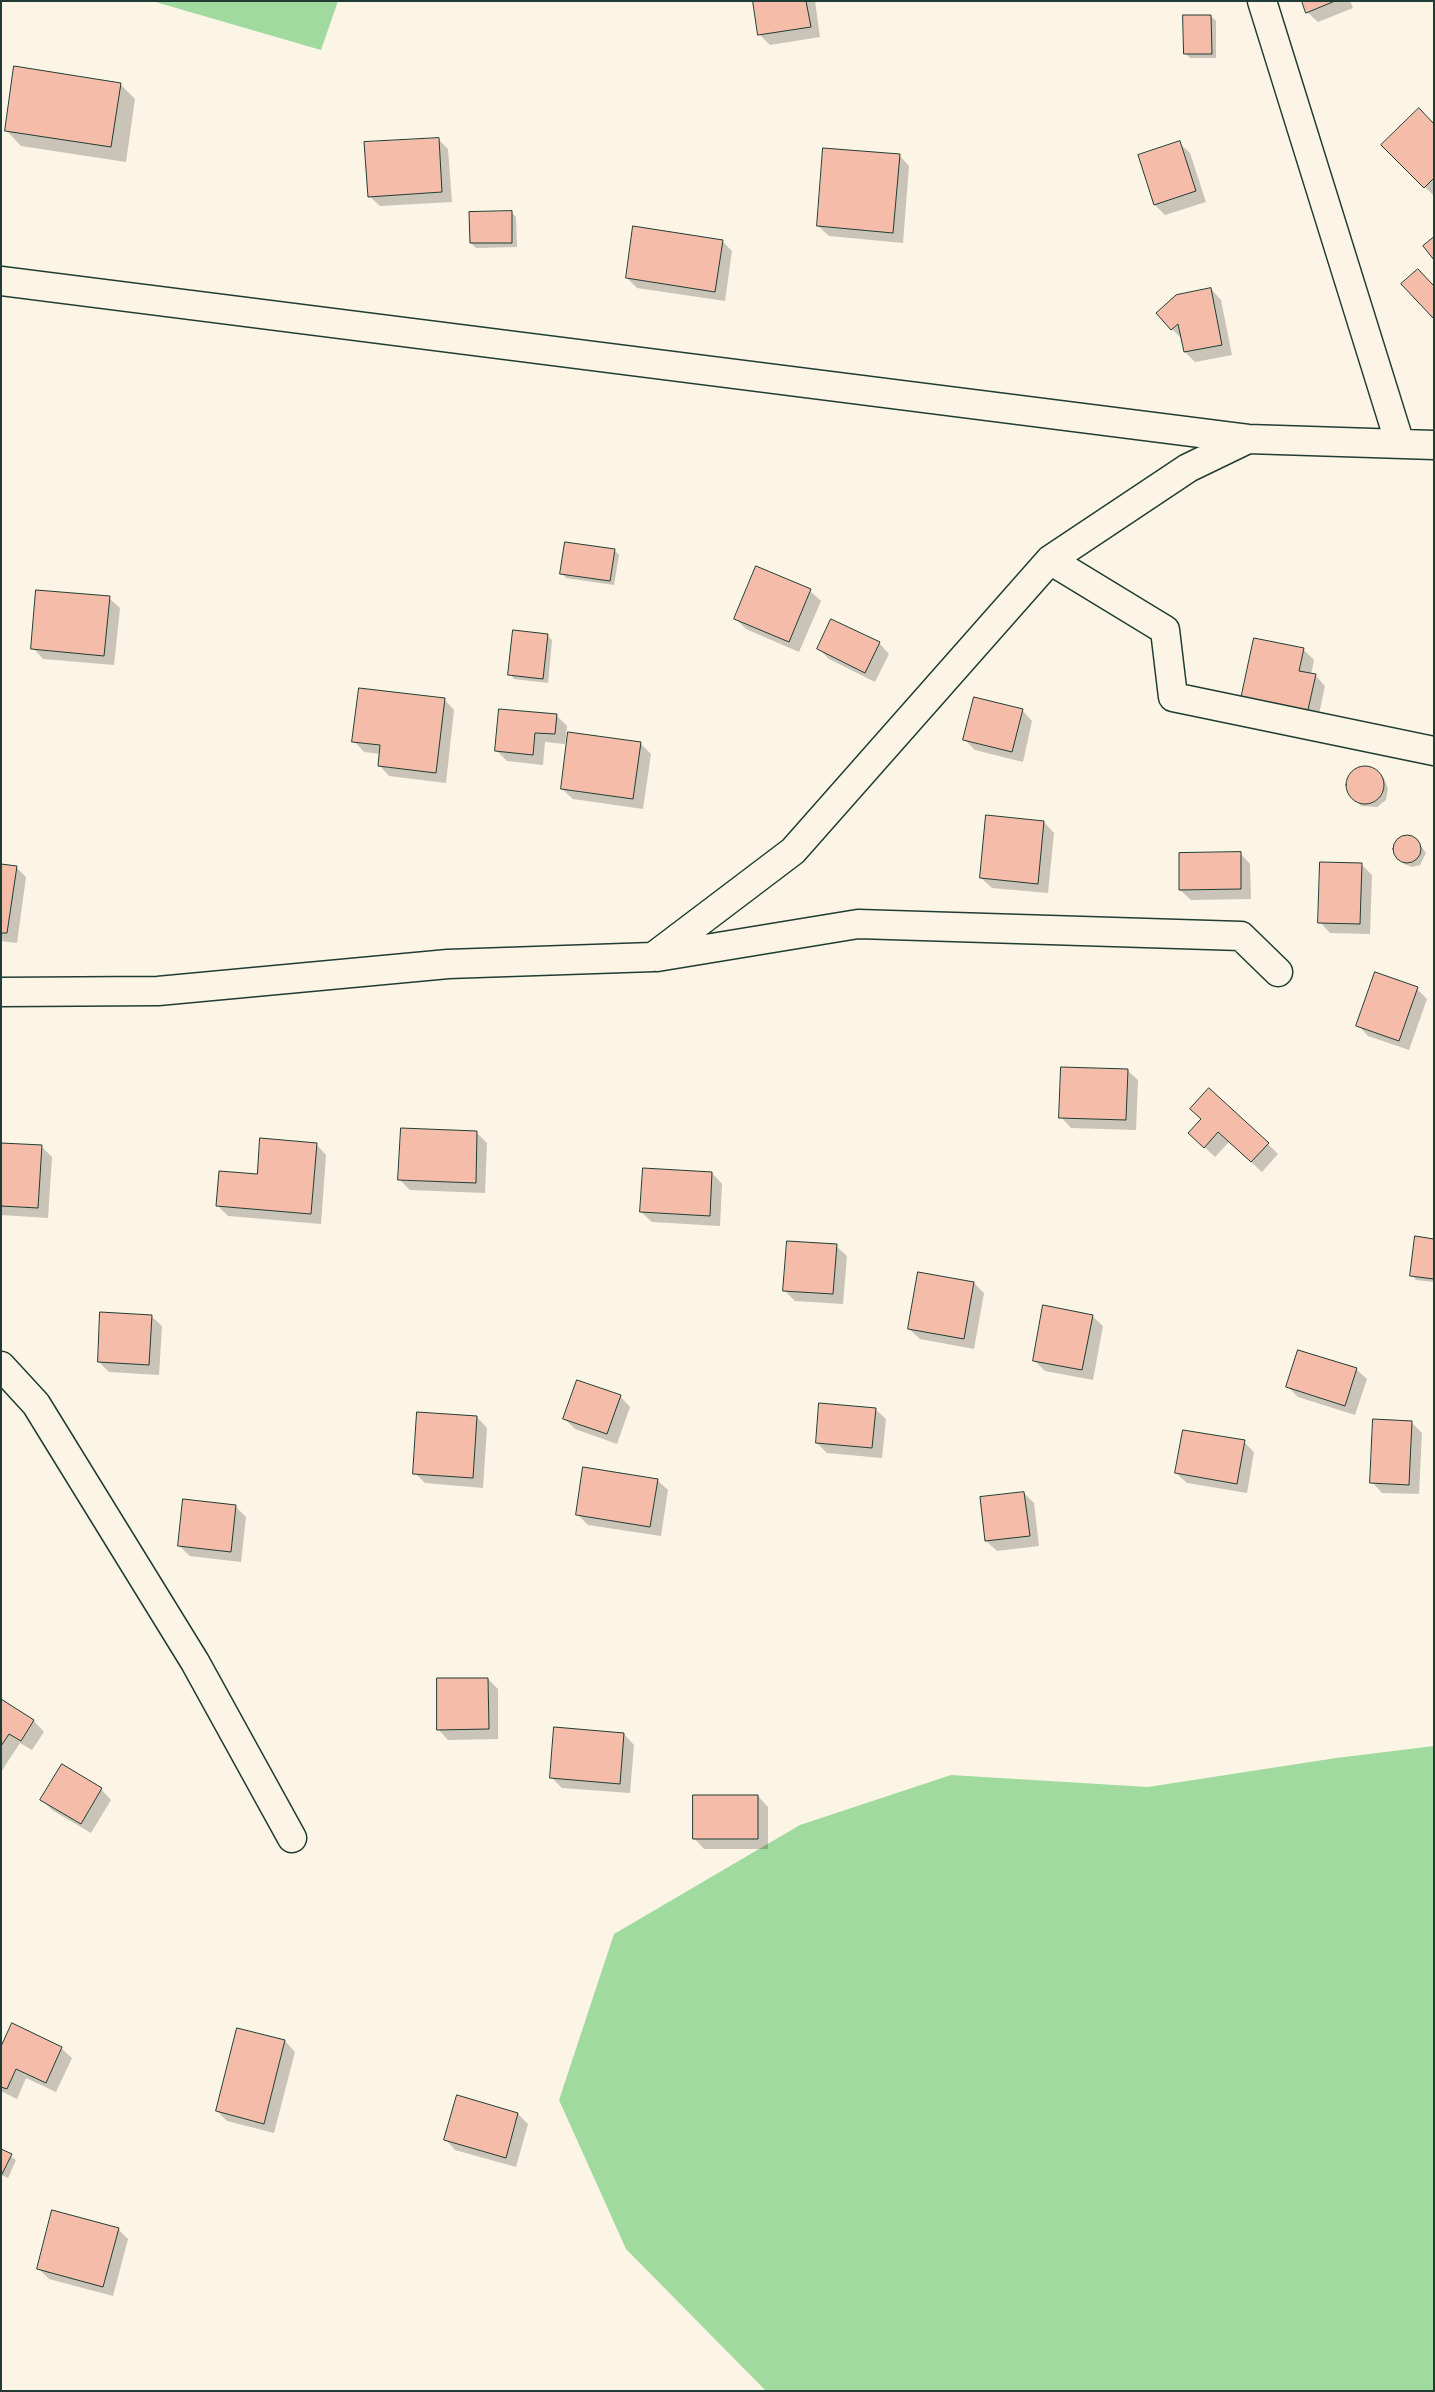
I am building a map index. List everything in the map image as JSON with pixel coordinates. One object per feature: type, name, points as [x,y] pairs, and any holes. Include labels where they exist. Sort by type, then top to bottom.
[{"type":"street","points":[[1262,1],[1400,444]]},
{"type":"street","points":[[1,281],[1248,439],[1434,445]]},
{"type":"street","points":[[653,957],[793,851],[1050,560],[1188,468],[1248,439]]},
{"type":"street","points":[[1050,560],[1165,630],[1173,697],[1434,751]]},
{"type":"street","points":[[1,992],[158,991],[448,964],[653,957],[858,924],[1241,936],[1278,972]]},
{"type":"street","points":[[1,1366],[36,1404],[103,1512],[195,1662],[292,1838]]},
{"type":"green space","points":[[152,1],[338,1],[321,50]]},
{"type":"green space","points":[[1434,1746],[1434,2391],[766,2391],[626,2249],[559,2100],[614,1934],[800,1825],[951,1775],[1148,1787],[1336,1758]]},
{"type":"building","points":[[753,1],[806,1],[811,27],[758,35]]},
{"type":"building","points":[[1302,1],[1335,1],[1306,13]]},
{"type":"building","points":[[1183,15],[1211,15],[1212,54],[1184,54]]},
{"type":"building","points":[[14,66],[121,83],[111,147],[5,131]]},
{"type":"building","points":[[1419,108],[1434,124],[1434,178],[1424,188],[1381,145]]},
{"type":"building","points":[[439,138],[442,192],[368,197],[364,142]]},
{"type":"building","points":[[1180,141],[1196,191],[1154,205],[1138,155]]},
{"type":"building","points":[[823,148],[900,154],[893,233],[817,226]]},
{"type":"building","points":[[512,211],[512,243],[470,243],[469,212]]},
{"type":"building","points":[[633,226],[723,240],[715,292],[626,278]]},
{"type":"building","points":[[1434,237],[1434,260],[1423,246]]},
{"type":"building","points":[[1418,269],[1434,286],[1434,319],[1401,284]]},
{"type":"building","points":[[1211,288],[1222,345],[1184,352],[1178,324],[1171,330],[1156,313],[1176,295]]},
{"type":"building","points":[[565,542],[615,549],[610,581],[560,574]]},
{"type":"building","points":[[756,566],[811,589],[789,642],[734,619]]},
{"type":"building","points":[[36,590],[110,596],[104,656],[31,649]]},
{"type":"building","points":[[831,619],[880,642],[865,673],[817,649]]},
{"type":"building","points":[[513,630],[548,634],[543,679],[508,675]]},
{"type":"building","points":[[1254,638],[1304,648],[1299,671],[1316,674],[1307,714],[1241,699]]},
{"type":"building","points":[[359,688],[445,698],[436,773],[378,766],[380,745],[352,742]]},
{"type":"building","points":[[974,697],[1023,709],[1012,752],[963,740]]},
{"type":"building","points":[[499,709],[557,714],[555,734],[535,733],[533,755],[495,751]]},
{"type":"building","points":[[568,732],[641,742],[633,799],[561,789]]},
{"type":"building","points":[[1365,766],[1378,772],[1384,785],[1378,798],[1365,804],[1352,798],[1346,785],[1352,772]]},
{"type":"building","points":[[986,815],[1044,821],[1038,884],[980,878]]},
{"type":"building","points":[[1407,835],[1417,839],[1421,849],[1417,859],[1407,863],[1397,859],[1393,849],[1397,839]]},
{"type":"building","points":[[1241,852],[1241,889],[1179,890],[1179,853]]},
{"type":"building","points":[[1320,862],[1362,863],[1360,924],[1318,923]]},
{"type":"building","points":[[1,864],[17,866],[7,933],[1,933]]},
{"type":"building","points":[[1375,972],[1418,987],[1399,1041],[1356,1026]]},
{"type":"building","points":[[1061,1067],[1128,1069],[1126,1120],[1059,1118]]},
{"type":"building","points":[[1209,1088],[1269,1143],[1251,1162],[1218,1132],[1204,1148],[1188,1133],[1201,1119],[1190,1109]]},
{"type":"building","points":[[401,1128],[477,1131],[476,1183],[398,1180]]},
{"type":"building","points":[[260,1138],[317,1143],[311,1214],[216,1206],[219,1171],[257,1174]]},
{"type":"building","points":[[1,1143],[42,1145],[38,1208],[1,1206]]},
{"type":"building","points":[[643,1168],[712,1172],[710,1216],[640,1212]]},
{"type":"building","points":[[1415,1236],[1434,1239],[1434,1279],[1410,1276]]},
{"type":"building","points":[[787,1241],[837,1244],[833,1294],[783,1291]]},
{"type":"building","points":[[918,1272],[974,1282],[964,1339],[908,1329]]},
{"type":"building","points":[[1043,1305],[1093,1315],[1082,1370],[1033,1361]]},
{"type":"building","points":[[100,1312],[152,1315],[149,1365],[98,1362]]},
{"type":"building","points":[[1298,1350],[1357,1368],[1345,1406],[1286,1387]]},
{"type":"building","points":[[577,1380],[621,1395],[607,1434],[563,1419]]},
{"type":"building","points":[[819,1403],[876,1408],[872,1448],[816,1443]]},
{"type":"building","points":[[417,1412],[477,1416],[473,1478],[413,1474]]},
{"type":"building","points":[[1373,1419],[1412,1421],[1409,1485],[1370,1483]]},
{"type":"building","points":[[1183,1430],[1245,1440],[1237,1484],[1175,1473]]},
{"type":"building","points":[[583,1467],[658,1479],[650,1527],[576,1515]]},
{"type":"building","points":[[1024,1492],[1030,1536],[985,1541],[980,1497]]},
{"type":"building","points":[[183,1499],[236,1505],[231,1552],[178,1546]]},
{"type":"building","points":[[437,1678],[488,1678],[489,1729],[437,1730]]},
{"type":"building","points":[[1,1699],[34,1720],[21,1741],[9,1734],[1,1746]]},
{"type":"building","points":[[554,1727],[624,1733],[620,1784],[550,1778]]},
{"type":"building","points":[[62,1764],[102,1788],[81,1824],[40,1800]]},
{"type":"building","points":[[693,1795],[758,1795],[758,1839],[693,1839]]},
{"type":"building","points":[[12,2023],[62,2047],[46,2083],[16,2069],[7,2089],[1,2087],[1,2047]]},
{"type":"building","points":[[237,2028],[285,2040],[264,2124],[216,2111]]},
{"type":"building","points":[[457,2095],[518,2113],[506,2158],[444,2140]]},
{"type":"building","points":[[1,2149],[12,2154],[2,2174],[1,2173]]},
{"type":"building","points":[[52,2210],[119,2228],[103,2287],[37,2269]]}]
